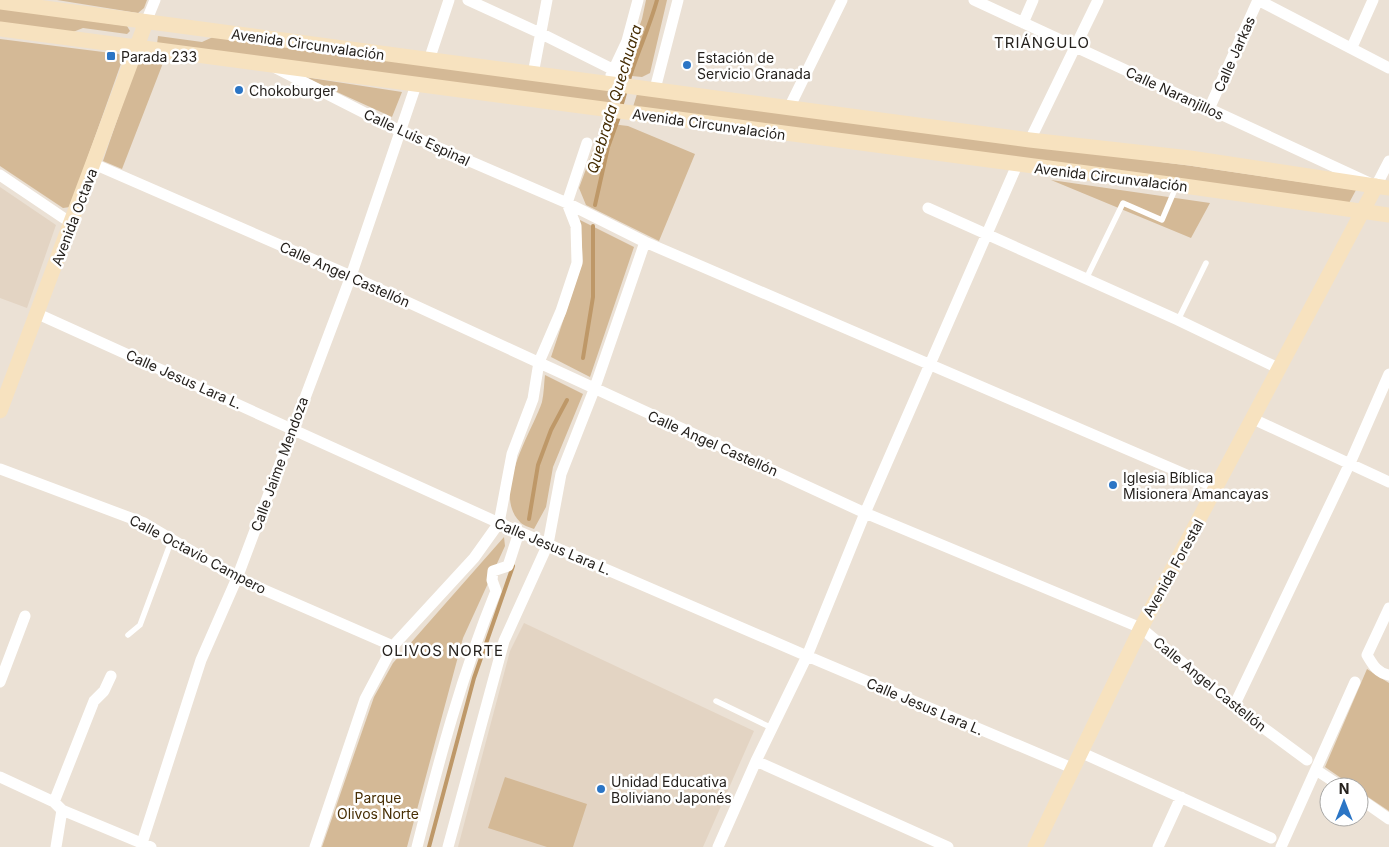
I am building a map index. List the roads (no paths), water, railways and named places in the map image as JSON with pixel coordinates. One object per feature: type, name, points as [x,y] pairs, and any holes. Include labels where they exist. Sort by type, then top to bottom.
[{"type":"main road","name":"Avenida Circunvalación","points":[[0,2],[533,74],[613,79],[639,88],[1030,140],[1190,158],[1382,187]]},
{"type":"main road","name":"Avenida Octava","points":[[0,411],[146,22]]},
{"type":"main road","name":"Avenida Circunvalación","points":[[0,29],[1389,215]]},
{"type":"main road","name":"Avenida Forestal","points":[[1034,847],[1141,628],[1217,488],[1251,418],[1362,212],[1382,187]]},
{"type":"street","points":[[146,22],[154,0]]},
{"type":"street","points":[[428,60],[449,0]]},
{"type":"street","points":[[468,0],[542,34],[613,79],[627,40],[638,0]]},
{"type":"street","points":[[533,74],[547,0]]},
{"type":"street","points":[[655,89],[678,0]]},
{"type":"street","points":[[789,108],[842,0]]},
{"type":"street","name":"Calle Naranjillos","points":[[974,0],[1382,187]]},
{"type":"street","points":[[1023,23],[1033,0]]},
{"type":"street","points":[[1030,140],[1098,0]]},
{"type":"street","points":[[1258,0],[1389,68]]},
{"type":"street","name":"Calle Jarkas","points":[[1209,109],[1258,0]]},
{"type":"street","points":[[1352,48],[1373,0]]},
{"type":"street","name":"Calle Luis Espinal","points":[[269,64],[400,131],[567,203],[645,242],[1217,488]]},
{"type":"street","name":"Calle Jaime Mendoza","points":[[146,845],[200,660],[237,578],[350,276],[416,86]]},
{"type":"street","points":[[315,847],[365,699],[393,646],[474,558],[499,524],[512,454],[533,399],[539,362],[561,311],[577,263],[576,226],[567,203],[587,143]]},
{"type":"street","name":"Avenida Forestal","points":[[1382,187],[1389,161]]},
{"type":"street","name":"Calle Angel Castellón","points":[[94,164],[350,276],[539,362],[594,390],[865,513],[1141,628],[1234,706],[1307,760]]},
{"type":"street","points":[[722,846],[756,761],[807,656],[865,513],[932,364],[1017,165]]},
{"type":"street","points":[[0,175],[71,223]]},
{"type":"street","points":[[928,208],[1178,320],[1278,368]]},
{"type":"street","points":[[448,847],[504,642],[548,544],[561,474],[594,390],[645,242]]},
{"type":"street","name":"Calle Jesus Lara L.","points":[[38,314],[293,428],[499,524],[1072,768]]},
{"type":"street","points":[[1234,706],[1350,463],[1389,374]]},
{"type":"street","points":[[1251,418],[1389,482]]},
{"type":"street","name":"Calle Octavio Campero","points":[[0,469],[144,523],[237,578],[393,646]]},
{"type":"street","points":[[418,847],[438,765],[473,646],[496,591],[492,580],[493,572],[508,566],[519,532]]},
{"type":"street","points":[[1389,608],[1367,655],[1374,667],[1382,674],[1389,675]]},
{"type":"street","points":[[0,682],[25,616]]},
{"type":"street","points":[[56,847],[58,806],[94,701],[104,691],[111,676]]},
{"type":"street","points":[[1281,847],[1355,682]]},
{"type":"street","points":[[1080,752],[1270,838]]},
{"type":"street","points":[[756,761],[948,847]]},
{"type":"street","points":[[1316,770],[1327,777]]},
{"type":"street","points":[[0,777],[58,806],[146,845]]},
{"type":"street","points":[[1158,847],[1181,797]]},
{"type":"street","points":[[1369,805],[1389,819]]},
{"type":"lane","points":[[1086,279],[1122,204],[1162,220],[1176,185]]},
{"type":"lane","points":[[1178,320],[1206,263]]},
{"type":"lane","points":[[128,635],[140,625],[172,539]]},
{"type":"lane","points":[[716,701],[772,728]]},
{"type":"waterway","name":"Quebrada Quechuara","points":[[628,83],[657,0]]},
{"type":"waterway","name":"Quebrada Quechuara","points":[[621,107],[626,90]]},
{"type":"waterway","name":"Quebrada Quechuara","points":[[595,205],[608,147],[620,114]]},
{"type":"waterway","name":"Quebrada Quechuara","points":[[583,358],[593,297],[593,226]]},
{"type":"waterway","name":"Quebrada Quechuara","points":[[529,519],[538,465],[551,430],[567,400]]},
{"type":"waterway","name":"Quebrada Quechuara","points":[[429,847],[474,678],[513,566]]},
{"type":"place","name":"Parada 233","points":[[111,56]]},
{"type":"place","name":"Estación de Servicio Granada","points":[[687,65]]},
{"type":"place","name":"Chokoburger","points":[[239,90]]},
{"type":"place","name":"Iglesia Bíblica Misionera Amancayas","points":[[1113,485]]},
{"type":"place","name":"Unidad Educativa Boliviano Japonés","points":[[601,789]]},
{"type":"district","name":"TRIÁNGULO","points":[[1042,42]]},
{"type":"district","name":"OLIVOS NORTE","points":[[443,650]]},
{"type":"park label","name":"Parque Olivos Norte","points":[[378,806]]}]
